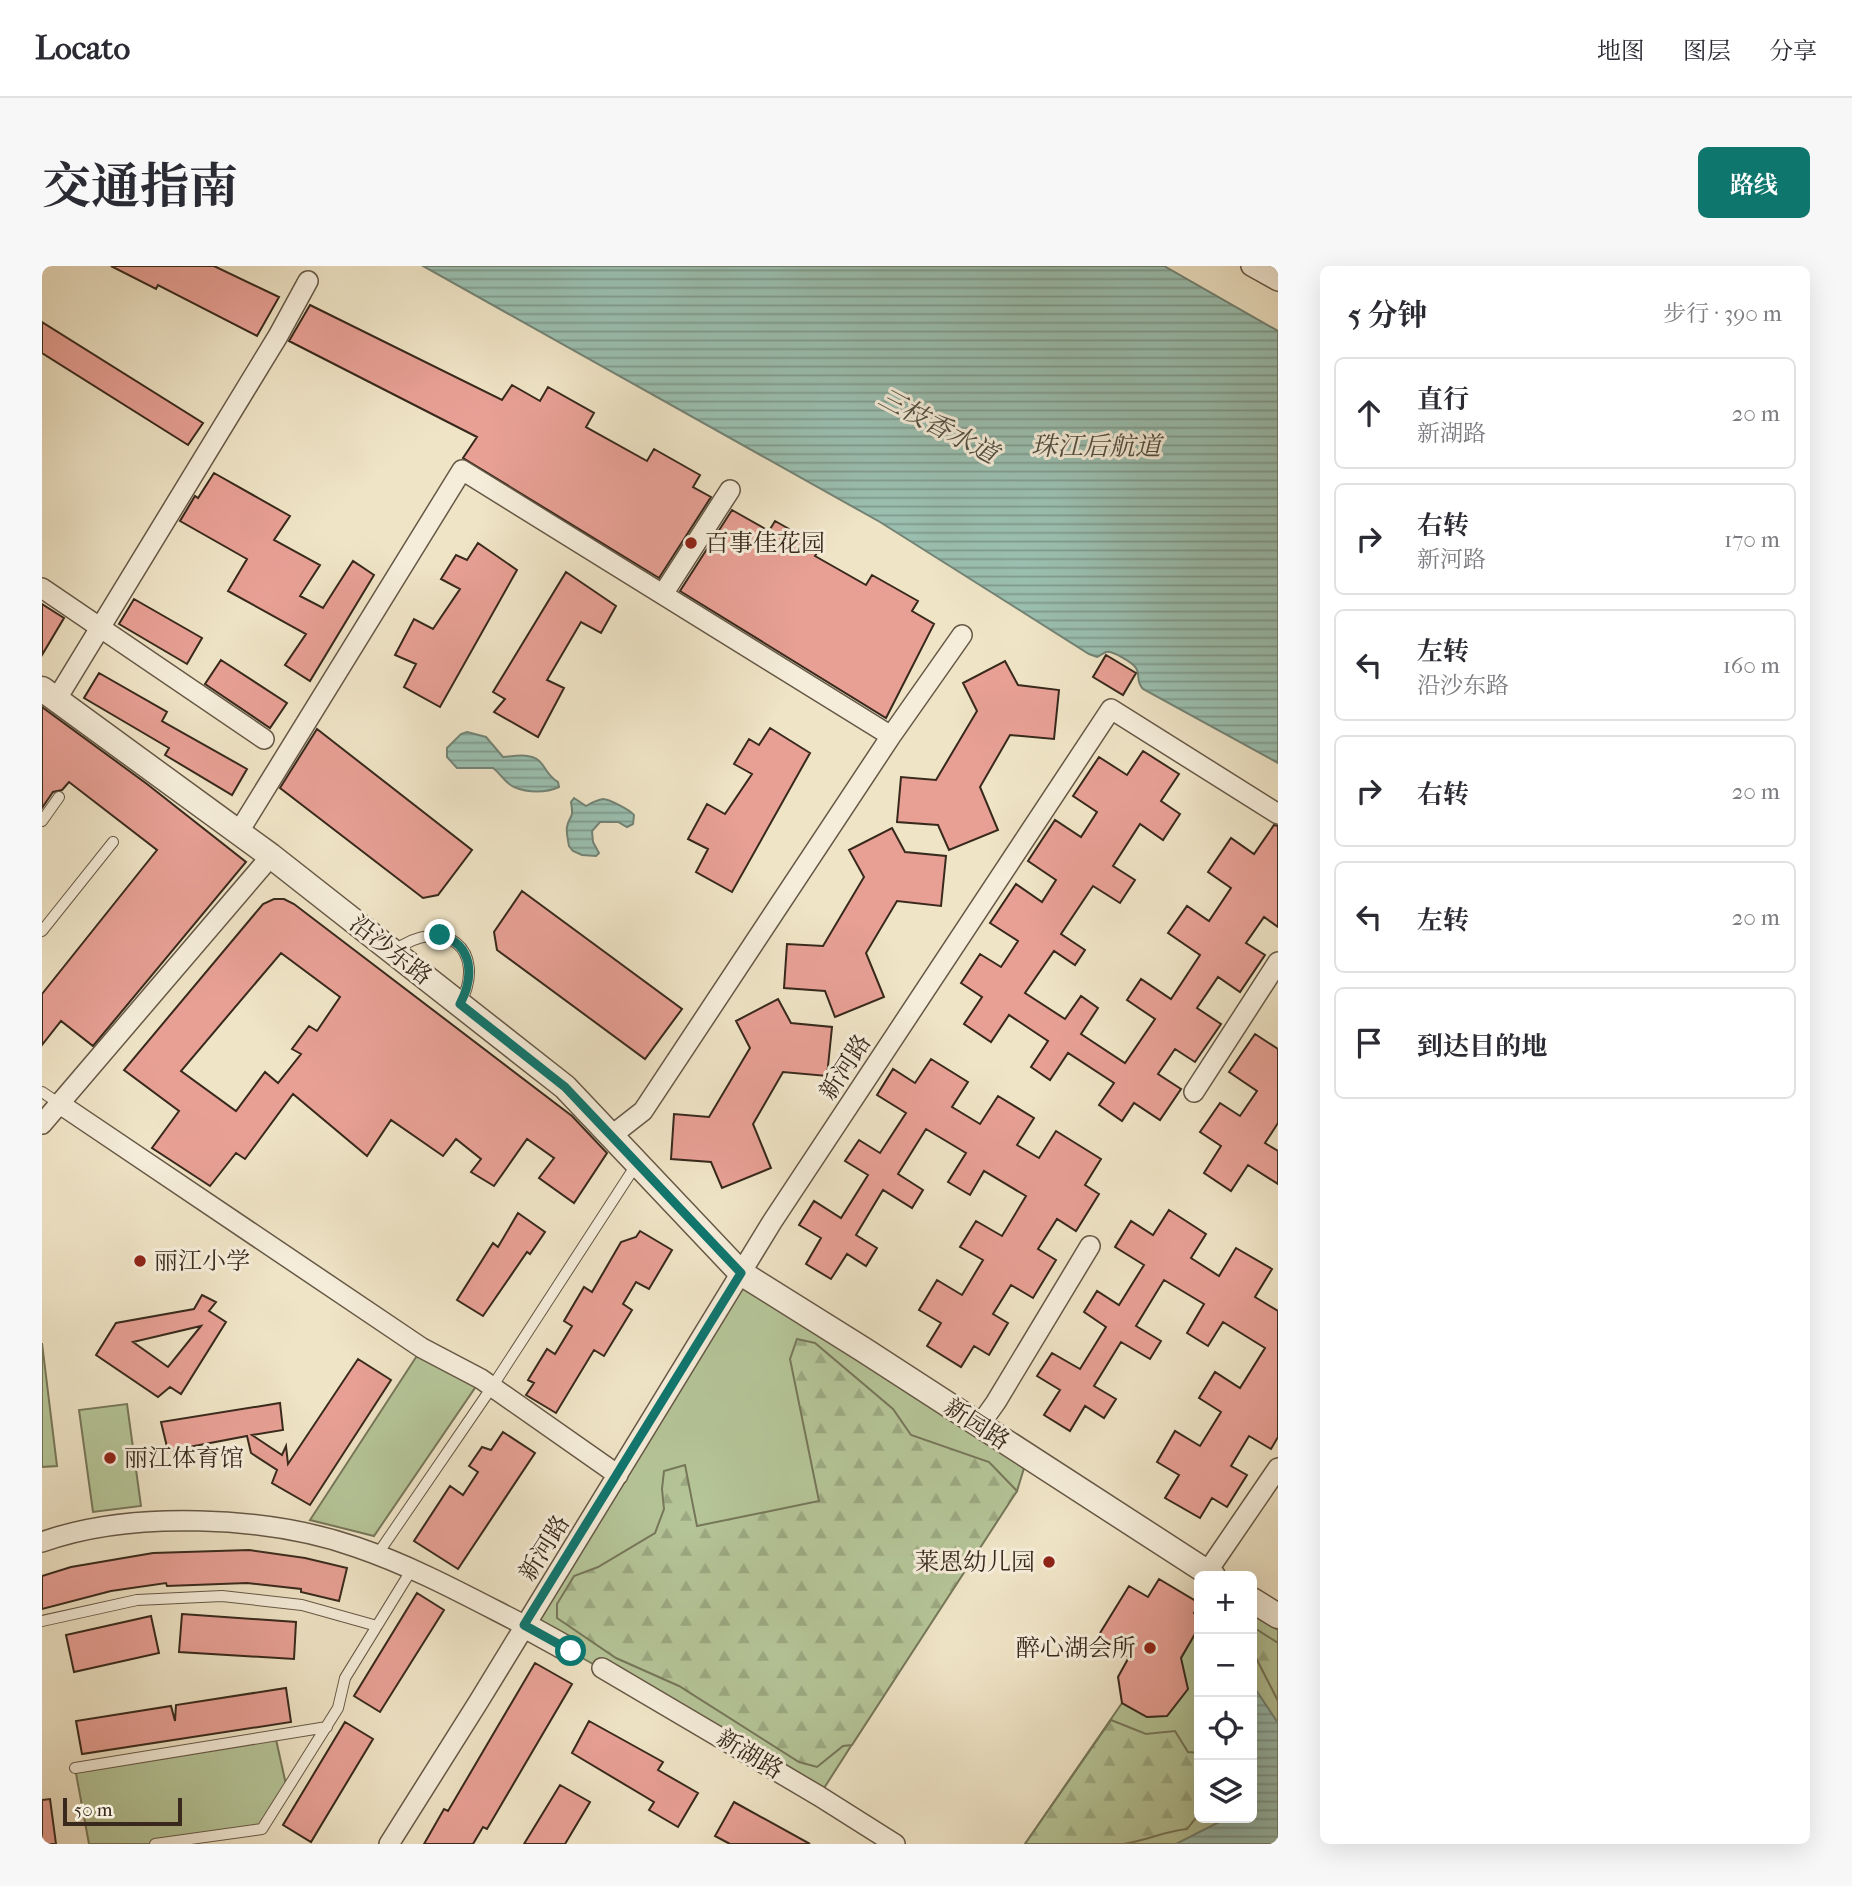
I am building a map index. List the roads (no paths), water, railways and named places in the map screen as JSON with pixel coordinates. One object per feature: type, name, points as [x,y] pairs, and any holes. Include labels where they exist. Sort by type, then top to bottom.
[{"type":"street","points":[[1251,266],[1278,281]]},
{"type":"street","points":[[49,694],[101,626],[278,336],[308,281]]},
{"type":"street","points":[[239,833],[462,470],[891,736]]},
{"type":"street","points":[[663,594],[730,490]]},
{"type":"street","points":[[42,588],[264,739]]},
{"type":"street","points":[[611,1136],[643,1111],[961,635]]},
{"type":"street","name":"沿沙东路","points":[[49,694],[271,856],[565,1087],[741,1273]]},
{"type":"street","name":"新河路","points":[[389,1844],[809,1166],[1111,709],[1278,814]]},
{"type":"street","points":[[42,1124],[271,856]]},
{"type":"street","points":[[1194,1092],[1278,962]]},
{"type":"street","points":[[60,1104],[422,1348],[492,1387],[618,1475]]},
{"type":"street","points":[[979,1426],[1090,1246]]},
{"type":"street","name":"新园路","points":[[741,1273],[1205,1571]]},
{"type":"street","points":[[1212,1571],[1278,1468]]},
{"type":"street","points":[[42,1542],[102,1526],[147,1522],[242,1524],[301,1533],[354,1546],[412,1569],[571,1651]]},
{"type":"street","points":[[1257,1603],[1278,1616]]},
{"type":"street","name":"新湖路","points":[[602,1668],[895,1844]]},
{"type":"lane","points":[[42,821],[59,797]]},
{"type":"lane","points":[[42,931],[113,842]]},
{"type":"lane","points":[[393,952],[406,942],[424,935],[451,938],[462,950],[470,970],[468,988],[460,1004]]},
{"type":"lane","points":[[42,1092],[60,1104]]},
{"type":"lane","points":[[377,1555],[492,1387],[638,1164]]},
{"type":"lane","points":[[155,1844],[262,1829],[338,1708],[345,1678],[412,1569]]},
{"type":"lane","points":[[42,1621],[136,1600],[222,1596],[302,1605],[377,1626]]},
{"type":"lane","points":[[75,1768],[327,1727]]},
{"type":"water","name":"珠江后航道","points":[[423,266],[1164,266],[1278,331],[1278,763],[1143,689],[1136,668],[1122,657],[1109,652],[1097,657],[1089,654],[880,522]]},
{"type":"water","points":[[467,732],[486,737],[503,757],[524,756],[539,760],[558,782],[559,787],[543,791],[525,790],[511,786],[493,768],[457,768],[447,757],[447,748],[461,734]]},
{"type":"water","points":[[574,798],[586,806],[603,799],[614,803],[634,815],[633,824],[627,827],[618,822],[600,822],[592,831],[593,842],[599,853],[596,856],[582,855],[569,846],[567,836],[572,815],[571,802]]},
{"type":"water","points":[[1257,1692],[1278,1723],[1278,1844],[1176,1844],[1217,1823],[1257,1823]]},
{"type":"place","name":"百事佳花园","points":[[691,543]]},
{"type":"place","name":"丽江小学","points":[[140,1261]]},
{"type":"place","name":"丽江体育馆","points":[[110,1458]]},
{"type":"place","name":"莱恩幼儿园","points":[[1049,1562]]},
{"type":"place","name":"醉心湖会所","points":[[1150,1648]]},
{"type":"water label","name":"三枝香水道","points":[[938,426]]}]
